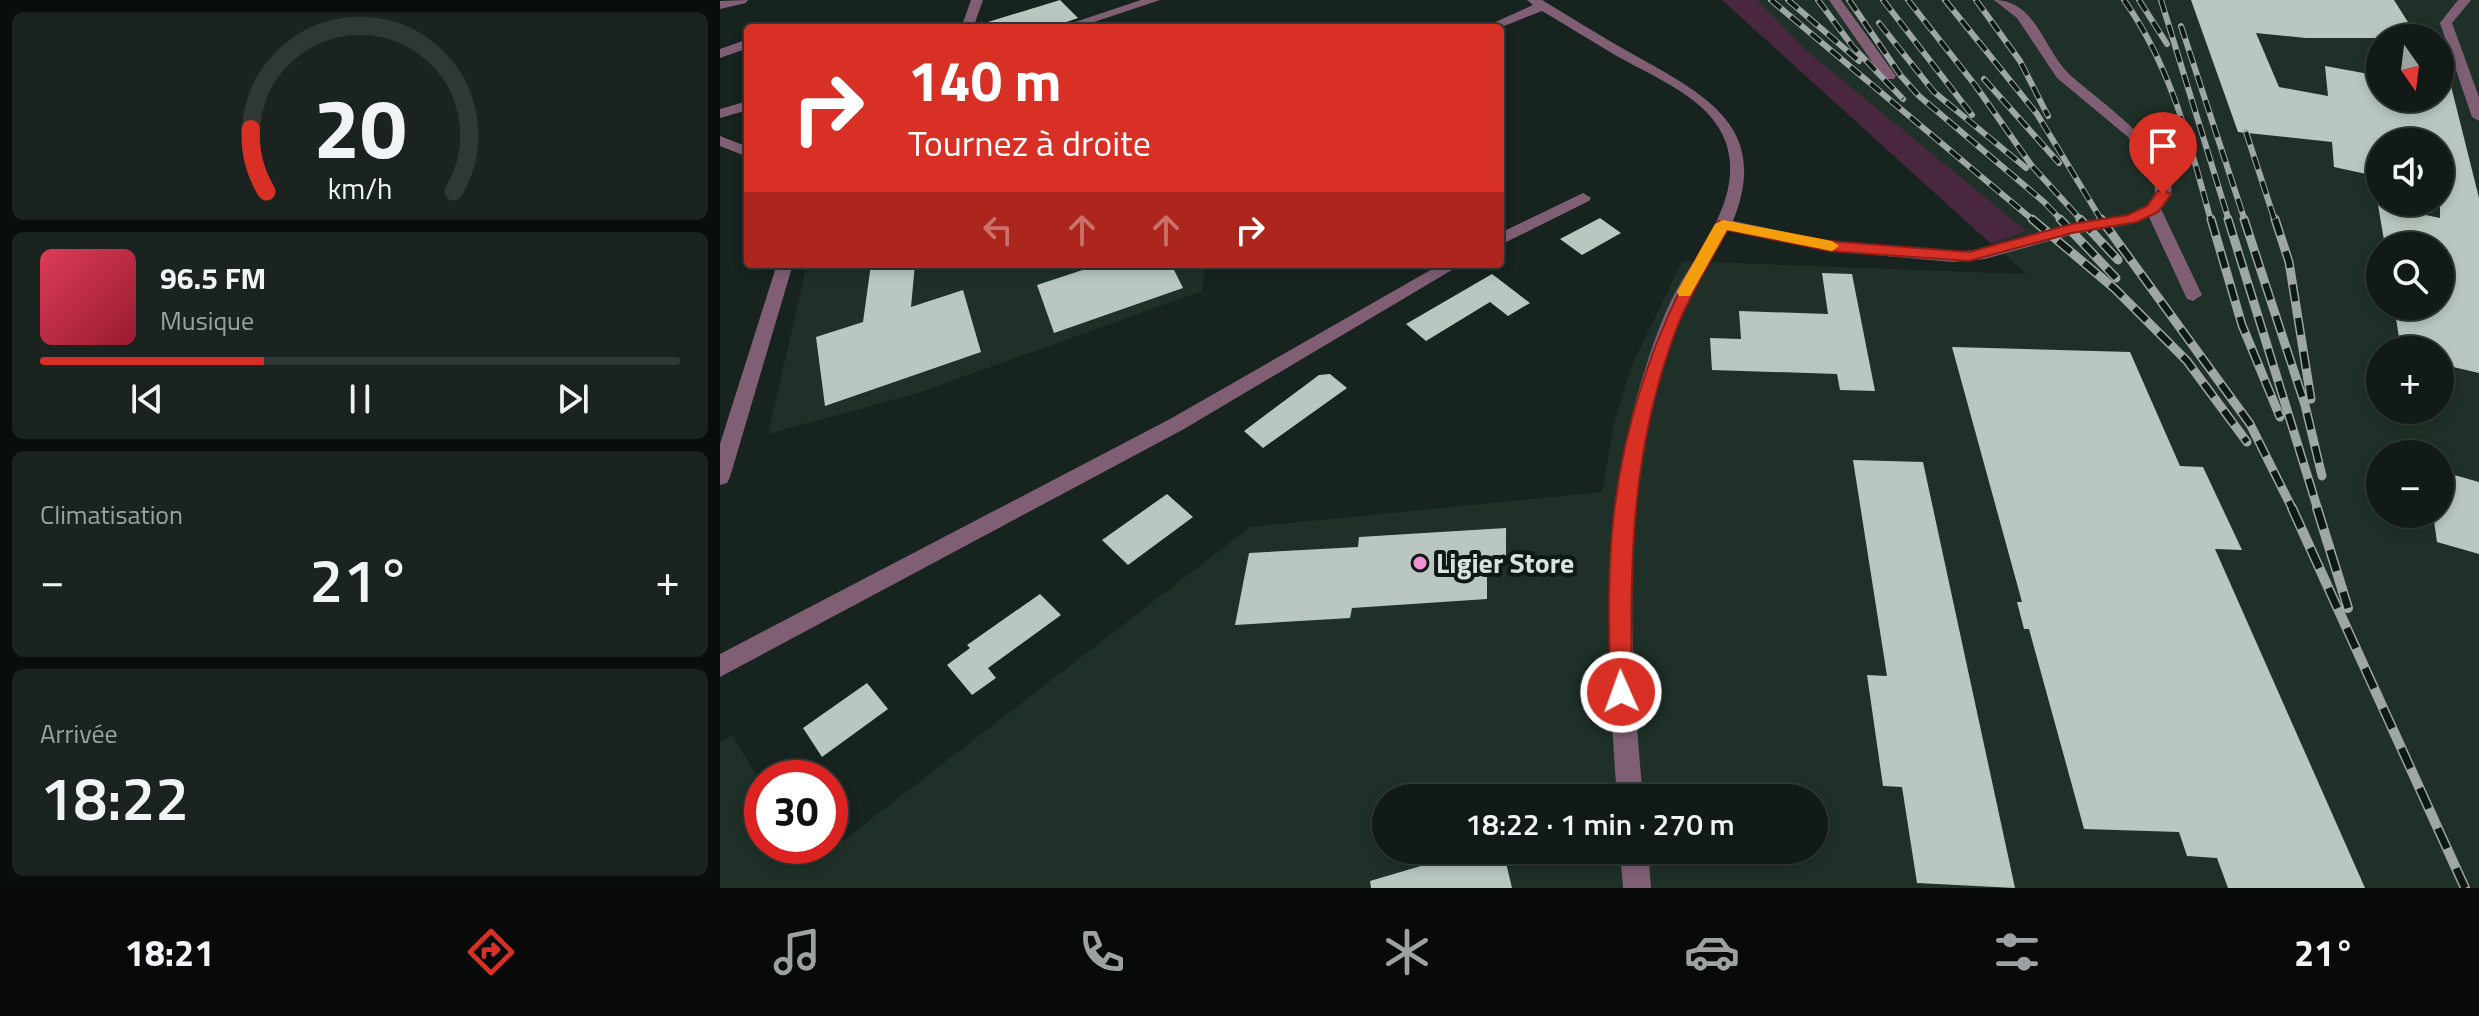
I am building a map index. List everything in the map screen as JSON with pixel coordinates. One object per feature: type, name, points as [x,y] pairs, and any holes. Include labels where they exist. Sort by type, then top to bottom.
[{"type":"street","points":[[720,5],[742,0]]},
{"type":"street","points":[[968,24],[977,0]]},
{"type":"street","points":[[1076,24],[1154,0]]},
{"type":"street","points":[[1835,0],[1889,76]]},
{"type":"street","points":[[1723,224],[1829,246],[1961,257],[1985,254],[2072,229],[2131,219],[2153,209],[2163,194],[2162,177],[2133,134],[2062,75],[2022,15],[2000,0]]},
{"type":"street","points":[[2465,0],[2446,23],[2479,117]]},
{"type":"street","points":[[1496,24],[1538,3],[1683,89],[1715,114],[1731,138],[1738,165],[1735,193],[1723,224],[1670,325],[1643,406],[1632,453],[1621,547],[1618,623],[1629,784]]},
{"type":"street","points":[[720,54],[744,45]]},
{"type":"street","points":[[720,114],[744,106]]},
{"type":"street","points":[[720,140],[734,151]]},
{"type":"street","points":[[1504,238],[1583,198]]},
{"type":"street","points":[[2153,209],[2193,295]]},
{"type":"street","points":[[720,477],[784,268]]},
{"type":"street","points":[[720,666],[1177,424],[1447,268]]},
{"type":"street","points":[[1635,864],[1637,888]]},
{"type":"shaded area","points":[[1722,0],[2479,0],[2479,888],[720,888],[720,741],[732,736],[747,760],[744,760],[744,864],[848,864],[848,837],[1250,527],[1602,492],[1614,423],[1633,363],[1682,261],[2026,274]]},
{"type":"shaded area","points":[[1722,0],[1757,0],[1807,51],[2026,231],[1991,244]]},
{"type":"shaded area","points":[[806,268],[1205,268],[1202,291],[915,394],[768,434]]},
{"type":"building","points":[[1060,0],[1078,18],[1061,24],[988,22]]},
{"type":"building","points":[[2191,0],[2394,0],[2409,24],[2366,24],[2366,38],[2306,38],[2256,33],[2279,87],[2328,96],[2325,66],[2366,73],[2366,112],[2454,112],[2454,98],[2479,198],[2479,373],[2454,367],[2454,336],[2399,336],[2396,320],[2454,320],[2454,232],[2383,232],[2380,216],[2454,216],[2454,128],[2366,128],[2366,174],[2334,167],[2332,142],[2238,132]]},
{"type":"building","points":[[1600,218],[1621,233],[1582,255],[1560,239]]},
{"type":"building","points":[[870,268],[915,268],[911,307],[963,290],[981,352],[825,406],[816,337],[863,322]]},
{"type":"building","points":[[1089,268],[1173,268],[1183,288],[1054,333],[1037,285]]},
{"type":"building","points":[[1822,273],[1852,274],[1875,391],[1840,390],[1837,374],[1712,370],[1710,338],[1741,339],[1739,311],[1828,314]]},
{"type":"building","points":[[1492,274],[1530,303],[1508,316],[1490,302],[1426,341],[1406,324]]},
{"type":"building","points":[[1952,347],[2130,352],[2180,466],[2203,467],[2242,550],[2215,549],[2365,888],[2228,888],[2217,858],[2187,856],[2179,832],[2084,829],[2029,629],[2024,629],[2017,602],[2022,602]]},
{"type":"building","points":[[1330,374],[1347,388],[1263,448],[1244,431],[1319,375]]},
{"type":"building","points":[[1853,460],[1923,462],[2015,888],[1917,883],[1902,787],[1883,786],[1867,675],[1887,676]]},
{"type":"building","points":[[2454,475],[2479,482],[2479,554],[2437,542],[2435,528],[2454,528]]},
{"type":"building","points":[[1167,494],[1193,517],[1128,565],[1102,540]]},
{"type":"building","points":[[1506,528],[1506,557],[1487,558],[1487,599],[1352,608],[1350,618],[1235,625],[1249,553],[1358,547],[1359,537]]},
{"type":"building","points":[[1040,594],[1061,615],[988,668],[996,678],[972,695],[947,665],[970,648],[967,645]]},
{"type":"building","points":[[867,683],[888,709],[822,757],[803,728]]},
{"type":"building","points":[[1428,864],[1506,864],[1512,888],[1371,888],[1370,881]]},
{"type":"railway","points":[[1771,0],[2034,221]]},
{"type":"railway","points":[[1788,0],[1859,61]]},
{"type":"railway","points":[[1818,0],[1853,47],[1903,99]]},
{"type":"railway","points":[[1849,0],[1901,76],[1919,96],[2044,202],[2062,221]]},
{"type":"railway","points":[[1883,0],[1972,115]]},
{"type":"railway","points":[[1908,0],[1975,85],[2032,166],[2082,221]]},
{"type":"railway","points":[[1945,0],[2037,114],[2102,221]]},
{"type":"railway","points":[[1976,0],[2020,61],[2048,116]]},
{"type":"railway","points":[[2124,0],[2167,79],[2187,135],[2211,221]]},
{"type":"railway","points":[[2139,0],[2167,44]]},
{"type":"railway","points":[[2161,0],[2229,221]]},
{"type":"railway","points":[[1879,23],[1934,92],[2026,168]]},
{"type":"railway","points":[[2181,26],[2245,221]]},
{"type":"railway","points":[[1984,79],[2059,163]]},
{"type":"railway","points":[[2246,132],[2275,221]]},
{"type":"railway","points":[[2032,219],[2115,289],[2187,361],[2247,442]]},
{"type":"railway","points":[[2060,219],[2116,278]]},
{"type":"railway","points":[[2080,219],[2118,260]]},
{"type":"railway","points":[[2101,219],[2250,424],[2292,508]]},
{"type":"railway","points":[[2211,219],[2242,325],[2280,417]]},
{"type":"railway","points":[[2228,219],[2318,510]]},
{"type":"railway","points":[[2244,219],[2305,405],[2322,476]]},
{"type":"railway","points":[[2275,219],[2289,262],[2311,399]]},
{"type":"railway","points":[[2292,508],[2465,888]]},
{"type":"railway","points":[[2317,508],[2348,608]]},
{"type":"slow traffic","points":[[1685,292],[1723,224],[1832,246]]},
{"type":"place","name":"Ligier Store","points":[[1420,563]]},
{"type":"route","points":[[1621,692],[1618,623],[1620,561],[1632,453],[1655,364],[1670,325],[1683,295],[1723,224],[1829,246],[1969,257],[2072,229],[2131,219],[2153,209],[2163,194]]}]
